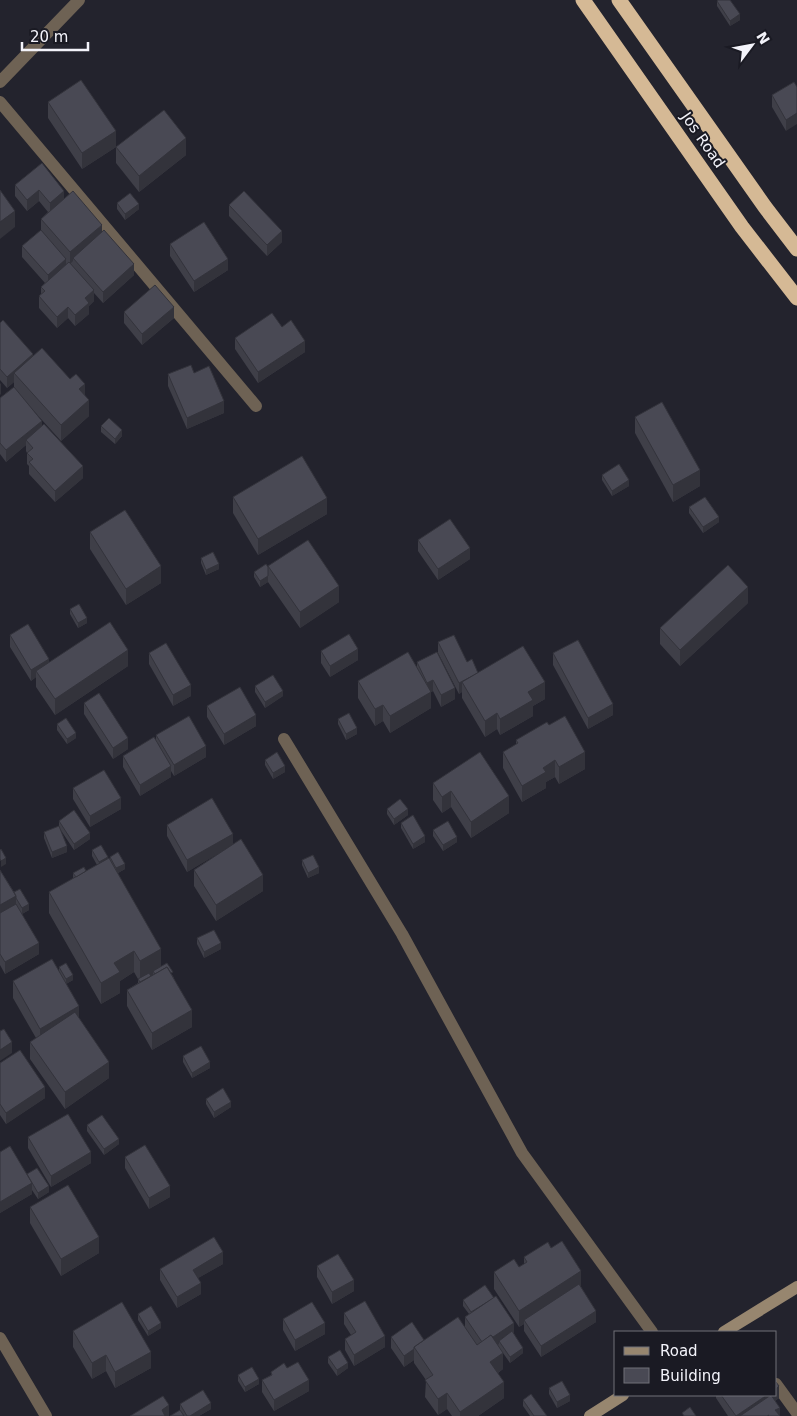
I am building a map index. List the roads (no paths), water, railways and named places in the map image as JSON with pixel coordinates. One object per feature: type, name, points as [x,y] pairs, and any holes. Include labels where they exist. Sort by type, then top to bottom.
[{"type":"highway","name":"Jos Road","points":[[583,0],[742,227],[797,298]]},
{"type":"highway","name":"Jos Road","points":[[619,0],[765,207],[797,249]]},
{"type":"street","points":[[0,82],[78,0]]},
{"type":"street","points":[[0,102],[256,406]]},
{"type":"street","points":[[284,739],[402,934],[522,1153],[651,1331]]},
{"type":"street","points":[[732,1330],[797,1287]]},
{"type":"street","points":[[0,1338],[46,1416]]},
{"type":"street","points":[[777,1385],[797,1413]]},
{"type":"street","points":[[590,1416],[620,1396]]}]
